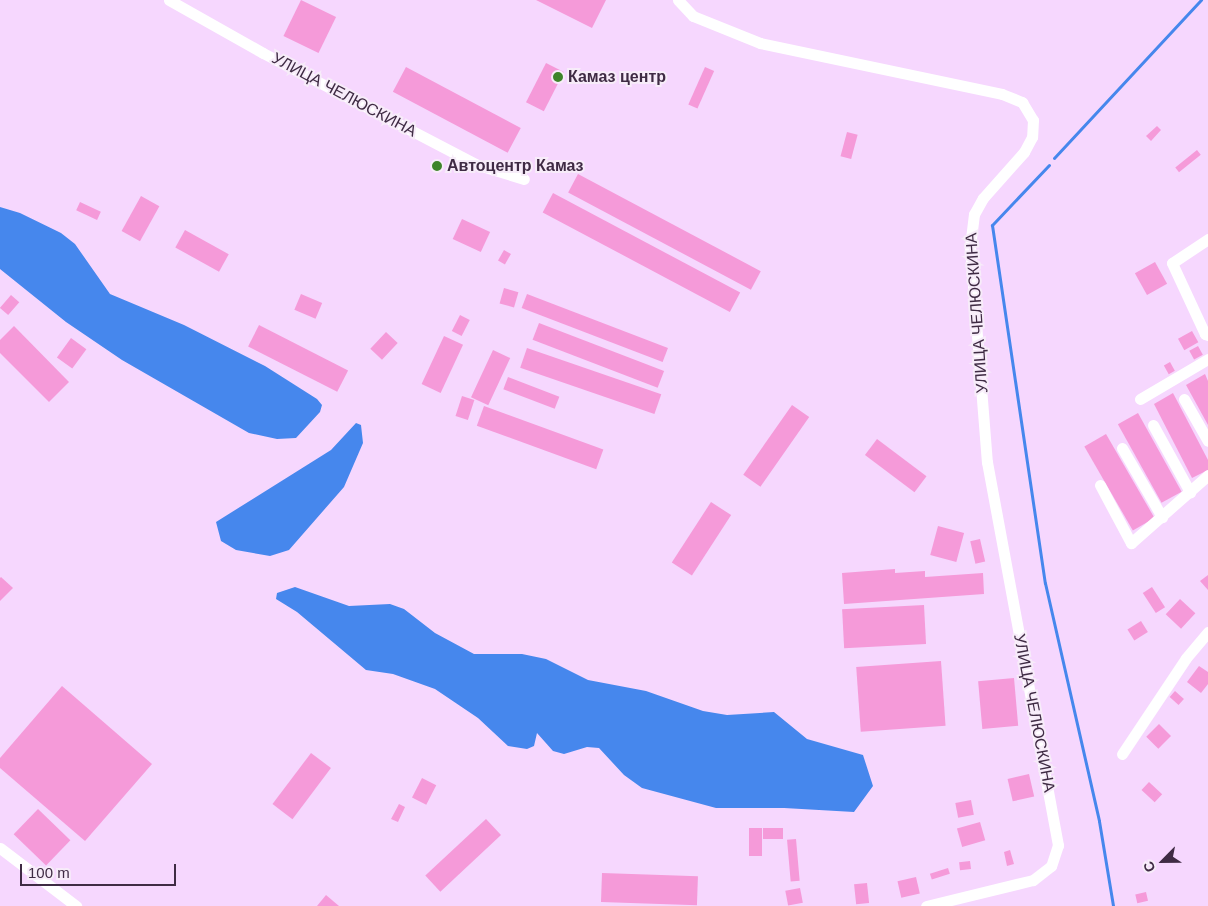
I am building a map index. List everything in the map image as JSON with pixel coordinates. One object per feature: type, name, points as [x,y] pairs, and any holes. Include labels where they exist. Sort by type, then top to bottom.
[{"type":"street","name":"УЛИЦА ЧЕЛЮСКИНА","points":[[169,0],[263,53],[475,164],[524,179]]},
{"type":"street","name":"УЛИЦА ЧЕЛЮСКИНА","points":[[678,0],[693,16],[760,43],[1002,94],[1022,102],[1033,120],[1032,137],[1024,152],[983,198],[974,214],[970,247],[987,462],[1058,844],[1051,866],[1033,880],[926,906]]},
{"type":"street","points":[[1205,241],[1172,263],[1205,334],[1208,335]]},
{"type":"street","points":[[1140,399],[1208,359]]},
{"type":"street","points":[[1184,399],[1208,441]]},
{"type":"street","points":[[1152,425],[1190,492]]},
{"type":"street","points":[[1122,448],[1162,517]]},
{"type":"street","points":[[1100,485],[1131,542],[1208,475]]},
{"type":"street","points":[[1122,754],[1186,658],[1208,632]]},
{"type":"street","points":[[0,848],[76,906]]},
{"type":"water","points":[[0,207],[20,213],[61,233],[75,244],[110,294],[184,325],[265,366],[317,399],[322,405],[320,412],[296,438],[277,439],[249,433],[122,360],[66,322],[0,269]]},
{"type":"water","points":[[356,423],[361,425],[363,443],[344,487],[289,550],[270,556],[236,550],[221,541],[216,522],[331,450]]},
{"type":"water","points":[[295,587],[349,606],[390,604],[404,609],[435,633],[474,654],[522,654],[546,659],[588,680],[646,691],[703,711],[727,715],[774,712],[807,739],[863,755],[873,786],[854,812],[784,808],[716,808],[642,788],[624,775],[599,748],[587,747],[564,754],[553,751],[537,733],[534,746],[527,749],[508,746],[478,718],[435,689],[393,674],[366,670],[297,612],[276,599],[277,593]]},
{"type":"building","points":[[301,0],[336,17],[319,53],[283,36]]},
{"type":"building","points":[[536,0],[606,0],[592,28]]},
{"type":"building","points":[[546,63],[564,72],[544,111],[526,102]]},
{"type":"building","points":[[406,67],[521,128],[508,153],[393,92]]},
{"type":"building","points":[[705,67],[714,71],[697,109],[688,104]]},
{"type":"building","points":[[1157,126],[1161,130],[1151,141],[1146,136]]},
{"type":"building","points":[[847,132],[858,135],[851,159],[841,156]]},
{"type":"building","points":[[1197,150],[1201,155],[1179,172],[1175,168]]},
{"type":"building","points":[[578,174],[761,271],[751,290],[568,193]]},
{"type":"building","points":[[553,193],[740,293],[730,312],[543,212]]},
{"type":"building","points":[[141,196],[159,206],[140,241],[122,231]]},
{"type":"building","points":[[80,202],[101,212],[97,220],[76,210]]},
{"type":"building","points":[[462,219],[490,232],[481,252],[453,239]]},
{"type":"building","points":[[185,230],[229,254],[219,272],[175,247]]},
{"type":"building","points":[[504,250],[511,254],[505,264],[498,260]]},
{"type":"building","points":[[1155,262],[1167,284],[1147,295],[1135,273]]},
{"type":"building","points":[[504,288],[518,292],[514,308],[500,303]]},
{"type":"building","points":[[301,294],[322,303],[316,319],[294,310]]},
{"type":"building","points":[[527,294],[668,348],[663,362],[522,308]]},
{"type":"building","points":[[11,295],[19,302],[8,315],[0,308]]},
{"type":"building","points":[[460,315],[470,320],[462,336],[452,331]]},
{"type":"building","points":[[539,323],[664,371],[658,388],[533,340]]},
{"type":"building","points":[[259,325],[348,370],[337,392],[248,346]]},
{"type":"building","points":[[14,326],[69,382],[49,402],[0,353],[0,340]]},
{"type":"building","points":[[1192,331],[1198,342],[1184,350],[1178,339]]},
{"type":"building","points":[[386,332],[398,343],[382,360],[370,349]]},
{"type":"building","points":[[444,336],[463,345],[441,393],[422,384]]},
{"type":"building","points":[[71,338],[86,349],[72,369],[57,357]]},
{"type":"building","points":[[1198,346],[1203,355],[1194,360],[1189,351]]},
{"type":"building","points":[[527,348],[661,394],[654,414],[520,368]]},
{"type":"building","points":[[493,350],[510,358],[488,405],[471,397]]},
{"type":"building","points":[[1170,362],[1175,371],[1169,374],[1164,365]]},
{"type":"building","points":[[1205,374],[1208,381],[1208,425],[1186,385]]},
{"type":"building","points":[[508,377],[559,397],[555,409],[503,389]]},
{"type":"building","points":[[1173,393],[1208,460],[1208,470],[1192,478],[1154,404]]},
{"type":"building","points":[[462,396],[474,400],[468,420],[456,416]]},
{"type":"building","points":[[792,405],[809,417],[760,487],[743,475]]},
{"type":"building","points":[[484,406],[603,449],[596,469],[477,426]]},
{"type":"building","points":[[1138,413],[1182,492],[1162,503],[1118,424]]},
{"type":"building","points":[[1106,434],[1154,518],[1133,531],[1084,446]]},
{"type":"building","points":[[877,439],[927,476],[914,492],[865,455]]},
{"type":"building","points":[[711,502],[731,515],[692,575],[672,562]]},
{"type":"building","points":[[938,526],[964,533],[956,562],[930,555]]},
{"type":"building","points":[[980,539],[985,561],[975,564],[970,541]]},
{"type":"building","points":[[895,569],[895,573],[925,571],[925,577],[983,573],[984,594],[844,604],[842,573]]},
{"type":"building","points":[[1208,575],[1208,590],[1200,581]]},
{"type":"building","points":[[0,578],[13,588],[0,601]]},
{"type":"building","points":[[1152,587],[1165,607],[1156,613],[1143,593]]},
{"type":"building","points":[[1180,599],[1195,613],[1181,629],[1166,614]]},
{"type":"building","points":[[924,605],[926,644],[844,648],[842,609]]},
{"type":"building","points":[[1141,621],[1148,632],[1134,641],[1127,629]]},
{"type":"building","points":[[941,661],[946,726],[861,732],[856,667]]},
{"type":"building","points":[[1199,666],[1208,672],[1208,684],[1201,693],[1187,682]]},
{"type":"building","points":[[1014,678],[1018,726],[982,729],[978,681]]},
{"type":"building","points":[[62,686],[152,764],[85,841],[0,768],[0,758]]},
{"type":"building","points":[[1175,691],[1184,699],[1179,705],[1170,697]]},
{"type":"building","points":[[1159,724],[1171,736],[1158,749],[1146,737]]},
{"type":"building","points":[[311,753],[331,768],[292,819],[272,804]]},
{"type":"building","points":[[1029,774],[1034,796],[1013,801],[1008,779]]},
{"type":"building","points":[[422,778],[436,785],[426,805],[412,798]]},
{"type":"building","points":[[1149,782],[1162,794],[1155,802],[1141,790]]},
{"type":"building","points":[[971,800],[974,815],[958,818],[955,803]]},
{"type":"building","points":[[399,804],[405,807],[398,822],[391,819]]},
{"type":"building","points":[[38,809],[70,840],[46,865],[14,834]]},
{"type":"building","points":[[486,819],[501,835],[440,892],[425,876]]},
{"type":"building","points":[[980,822],[985,840],[962,847],[957,829]]},
{"type":"building","points":[[749,828],[762,828],[762,856],[749,856]]},
{"type":"building","points":[[763,828],[783,828],[783,839],[763,839]]},
{"type":"building","points":[[796,839],[800,881],[791,882],[787,840]]},
{"type":"building","points":[[1010,850],[1014,864],[1007,866],[1004,852]]},
{"type":"building","points":[[970,861],[971,869],[960,870],[959,862]]},
{"type":"building","points":[[948,868],[950,874],[932,880],[930,874]]},
{"type":"building","points":[[602,873],[698,876],[697,905],[601,902]]},
{"type":"building","points":[[916,877],[920,894],[901,898],[897,881]]},
{"type":"building","points":[[867,883],[869,903],[856,904],[854,884]]},
{"type":"building","points":[[800,888],[803,903],[788,906],[785,891]]},
{"type":"building","points":[[1146,892],[1148,901],[1137,903],[1135,894]]},
{"type":"building","points":[[326,895],[339,906],[317,906]]},
{"type":"waterway","points":[[1054,158],[1201,0]]},
{"type":"waterway","points":[[1049,165],[992,225],[1045,583],[1099,821],[1113,906]]},
{"type":"place","name":"Камаз центр","points":[[558,77]]},
{"type":"place","name":"Автоцентр Камаз","points":[[437,166]]}]
